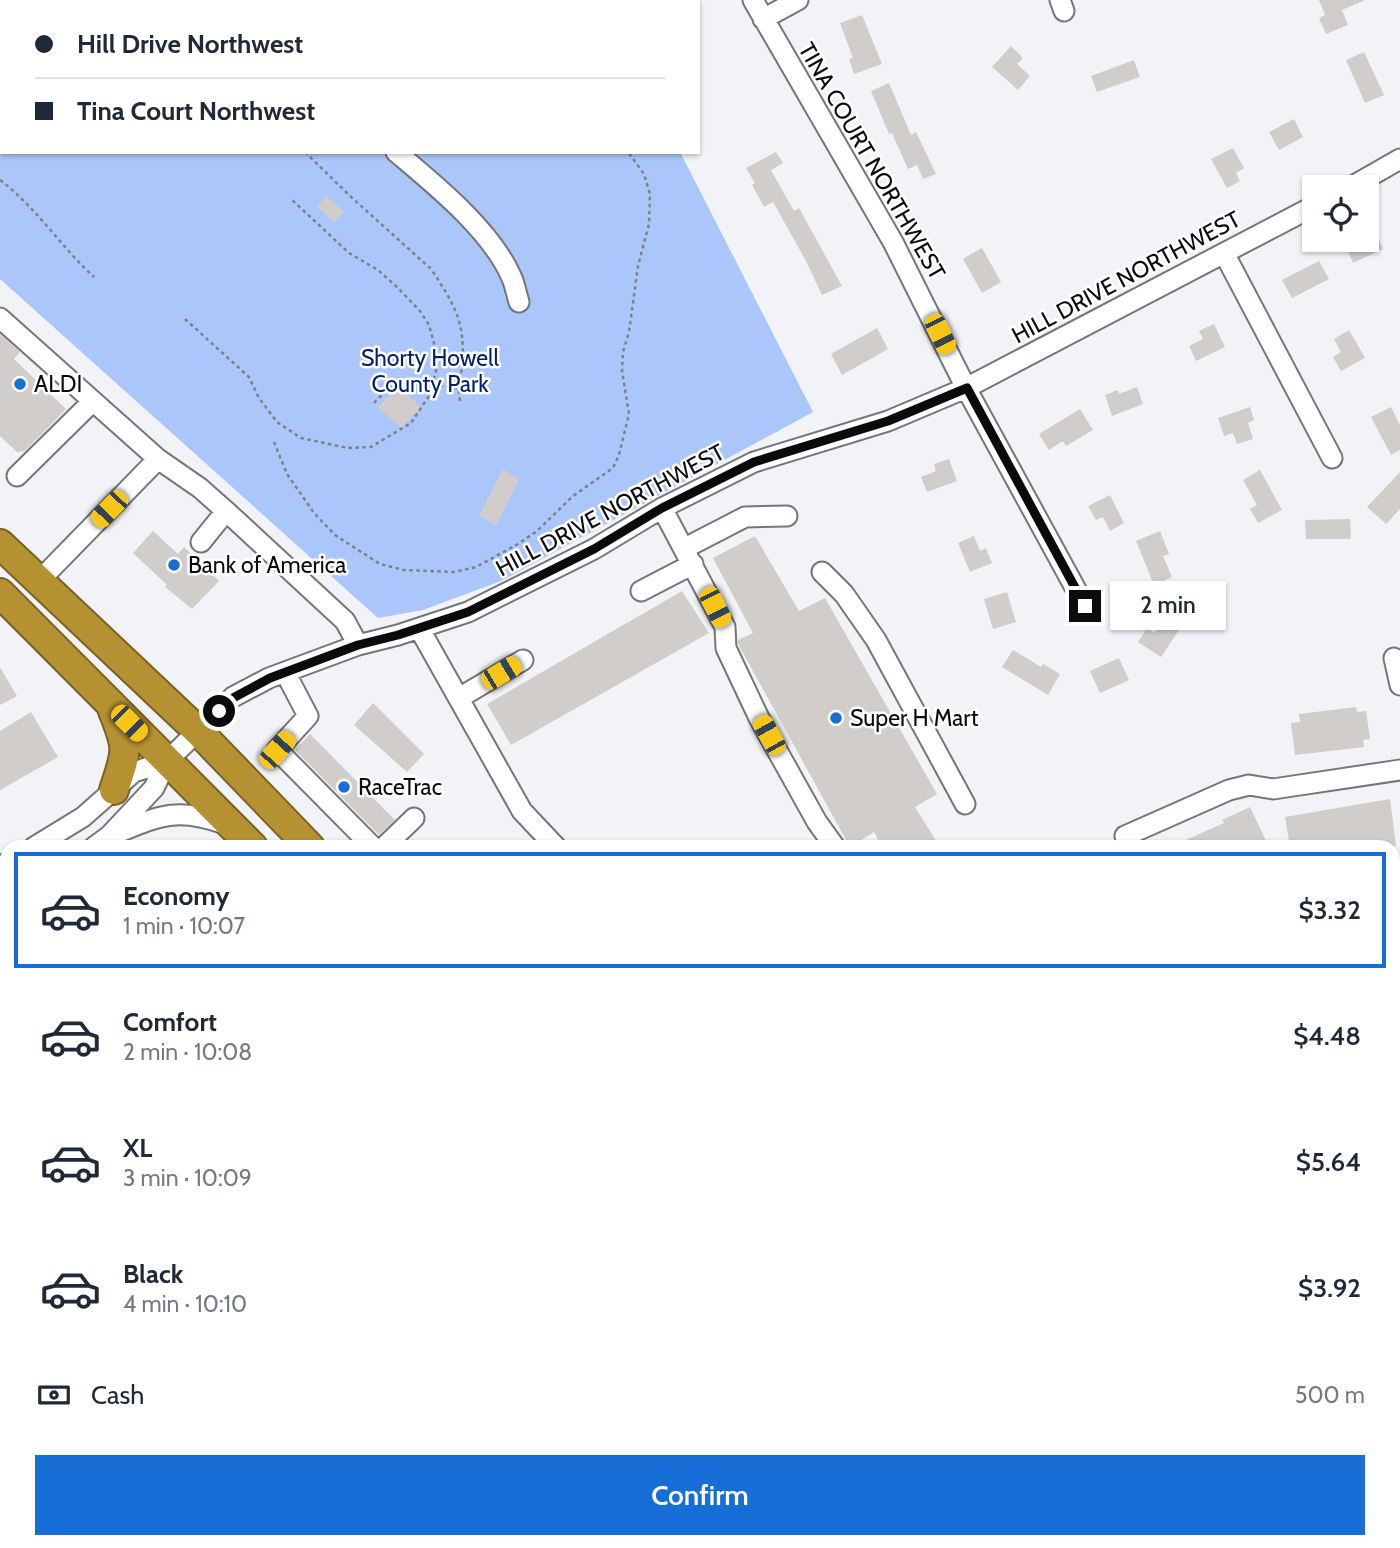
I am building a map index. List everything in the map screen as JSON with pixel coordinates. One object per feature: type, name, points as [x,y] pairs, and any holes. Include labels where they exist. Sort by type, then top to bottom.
[{"type":"highway","points":[[0,544],[199,732],[303,840]]},
{"type":"highway","points":[[0,593],[246,840]]},
{"type":"highway","points":[[111,705],[124,737],[126,752],[114,790]]},
{"type":"street","name":"TINA COURT NORTHWEST","points":[[753,0],[893,242],[967,388],[1085,606]]},
{"type":"street","points":[[762,19],[798,0]]},
{"type":"street","points":[[398,154],[467,217],[496,250],[511,276],[519,302]]},
{"type":"street","points":[[1372,175],[1400,159]]},
{"type":"street","name":"HILL DRIVE NORTHWEST","points":[[167,761],[233,698],[285,672],[358,645],[468,612],[594,549],[662,508],[754,462],[888,421],[967,388],[1302,212]]},
{"type":"street","points":[[1224,253],[1332,458]]},
{"type":"street","points":[[0,318],[158,459],[200,488],[226,511],[345,621],[358,645]]},
{"type":"street","points":[[17,476],[93,401]]},
{"type":"street","points":[[39,581],[158,459]]},
{"type":"street","points":[[662,508],[725,627],[726,648],[759,718],[811,813],[830,840]]},
{"type":"street","points":[[201,542],[226,511]]},
{"type":"street","points":[[641,591],[745,517],[787,516]]},
{"type":"street","points":[[822,572],[844,594],[876,640],[965,804]]},
{"type":"street","points":[[419,628],[522,811],[549,840]]},
{"type":"street","points":[[1394,659],[1400,685]]},
{"type":"street","points":[[459,698],[523,660]]},
{"type":"street","points":[[285,672],[308,716],[277,750],[366,840]]},
{"type":"street","points":[[45,840],[83,817],[134,772],[167,761]]},
{"type":"street","points":[[104,840],[154,788],[167,761]]},
{"type":"street","points":[[1125,836],[1229,790],[1249,785],[1273,789],[1400,770]]},
{"type":"street","points":[[106,840],[149,820],[184,813],[200,814],[232,827]]},
{"type":"street","points":[[391,840],[414,818]]},
{"type":"path","points":[[307,154],[431,269],[438,280],[458,313],[462,334],[460,404]]},
{"type":"path","points":[[274,442],[287,474],[314,513],[335,535],[380,564],[404,570],[454,572],[476,567],[537,531],[573,496],[613,468],[619,455],[629,414],[622,371],[623,352],[629,332],[638,266],[649,224],[650,194],[644,174],[629,154]]},
{"type":"path","points":[[0,180],[30,205],[71,256],[93,277]]},
{"type":"path","points":[[185,319],[249,377],[259,398],[277,422],[301,438],[348,448],[371,447],[411,424],[420,412],[436,372],[434,343],[429,325],[420,311],[388,279],[349,253],[291,199]]},
{"type":"path","points":[[374,403],[398,378],[459,389]]},
{"type":"green space","name":"Shorty Howell County Park","points":[[0,154],[681,154],[813,412],[501,581],[423,610],[378,618],[0,279]]},
{"type":"building","points":[[1319,0],[1365,0],[1342,10],[1348,25],[1326,34],[1319,18],[1325,15]]},
{"type":"building","points":[[862,15],[882,64],[854,74],[849,59],[853,58],[840,23]]},
{"type":"building","points":[[1011,46],[1023,58],[1017,64],[1030,76],[1018,90],[992,67]]},
{"type":"building","points":[[1364,52],[1384,95],[1365,103],[1346,60]]},
{"type":"building","points":[[1134,60],[1140,77],[1097,92],[1091,76]]},
{"type":"building","points":[[889,83],[911,135],[916,132],[936,174],[923,179],[917,165],[908,169],[892,133],[889,134],[871,91]]},
{"type":"building","points":[[1294,119],[1303,137],[1279,150],[1269,132]]},
{"type":"building","points":[[1233,148],[1244,168],[1236,173],[1240,181],[1227,188],[1211,159]]},
{"type":"building","points":[[776,152],[783,163],[771,170],[794,211],[799,208],[842,286],[822,295],[773,202],[764,207],[746,168]]},
{"type":"building","points":[[326,196],[344,212],[334,222],[317,207]]},
{"type":"building","points":[[982,248],[1001,282],[982,293],[963,259]]},
{"type":"building","points":[[1348,252],[1377,252],[1353,263]]},
{"type":"building","points":[[1319,261],[1329,279],[1292,298],[1282,280]]},
{"type":"building","points":[[1214,324],[1225,347],[1196,361],[1189,346],[1203,339],[1199,331]]},
{"type":"building","points":[[877,328],[888,349],[842,375],[831,354]]},
{"type":"building","points":[[1349,330],[1365,358],[1341,371],[1333,357],[1341,352],[1334,339]]},
{"type":"building","name":"ALDI","points":[[0,334],[20,352],[14,359],[66,409],[25,451],[17,452],[0,436]]},
{"type":"building","points":[[398,386],[421,407],[401,428],[378,407]]},
{"type":"building","points":[[1137,387],[1143,404],[1112,416],[1105,395],[1118,390],[1119,394]]},
{"type":"building","points":[[1250,407],[1254,420],[1248,423],[1253,439],[1237,444],[1233,433],[1224,436],[1218,418]]},
{"type":"building","points":[[1391,407],[1400,425],[1400,450],[1391,455],[1371,417]]},
{"type":"building","points":[[1080,409],[1093,430],[1066,446],[1063,441],[1049,450],[1039,434]]},
{"type":"building","points":[[949,459],[957,481],[927,492],[921,477],[936,471],[934,464]]},
{"type":"building","points":[[503,469],[519,479],[496,525],[479,516]]},
{"type":"building","points":[[1260,470],[1282,510],[1258,523],[1250,509],[1257,505],[1243,480]]},
{"type":"building","points":[[1400,472],[1400,509],[1386,524],[1367,507]]},
{"type":"building","points":[[1110,495],[1124,523],[1110,531],[1103,517],[1096,520],[1088,506]]},
{"type":"building","points":[[1350,519],[1351,539],[1306,539],[1305,520]]},
{"type":"building","name":"Bank of America","points":[[153,531],[178,554],[184,547],[219,581],[192,609],[165,587],[167,585],[133,553]]},
{"type":"building","points":[[1160,531],[1169,554],[1163,556],[1172,577],[1154,585],[1136,541]]},
{"type":"building","name":"Super H Mart","points":[[755,536],[799,611],[825,598],[937,794],[915,807],[936,840],[878,840],[874,832],[861,840],[846,840],[738,644],[738,640],[753,633],[713,558]]},
{"type":"building","points":[[974,536],[980,551],[986,548],[992,563],[970,572],[958,543]]},
{"type":"building","points":[[682,591],[709,633],[511,745],[487,704]]},
{"type":"building","points":[[1007,592],[1016,622],[993,629],[984,599]]},
{"type":"building","points":[[1163,620],[1179,630],[1161,657],[1138,642],[1147,628],[1154,633]]},
{"type":"building","points":[[1013,650],[1041,667],[1043,664],[1060,674],[1048,695],[1002,667]]},
{"type":"building","points":[[1119,658],[1129,680],[1100,693],[1090,671]]},
{"type":"building","points":[[0,667],[17,696],[0,705]]},
{"type":"building","points":[[373,703],[424,754],[407,772],[354,725]]},
{"type":"building","points":[[1356,707],[1357,712],[1366,711],[1370,739],[1363,740],[1364,747],[1295,755],[1291,723],[1300,722],[1299,714]]},
{"type":"building","points":[[31,712],[58,757],[0,790],[0,731]]},
{"type":"building","name":"RaceTrac","points":[[310,734],[395,820],[379,835],[295,750]]},
{"type":"building","points":[[1390,799],[1395,840],[1289,840],[1285,817]]},
{"type":"building","points":[[1250,807],[1266,840],[1186,840],[1224,823],[1222,820]]},
{"type":"place","name":"ALDI","points":[[20,384]]},
{"type":"place","name":"Bank of America","points":[[174,565]]},
{"type":"place","name":"Super H Mart","points":[[836,718]]},
{"type":"place","name":"RaceTrac","points":[[344,787]]},
{"type":"route","points":[[219,711],[233,698],[270,678],[358,645],[468,612],[594,549],[662,508],[754,462],[888,421],[967,388],[1085,606]]}]
